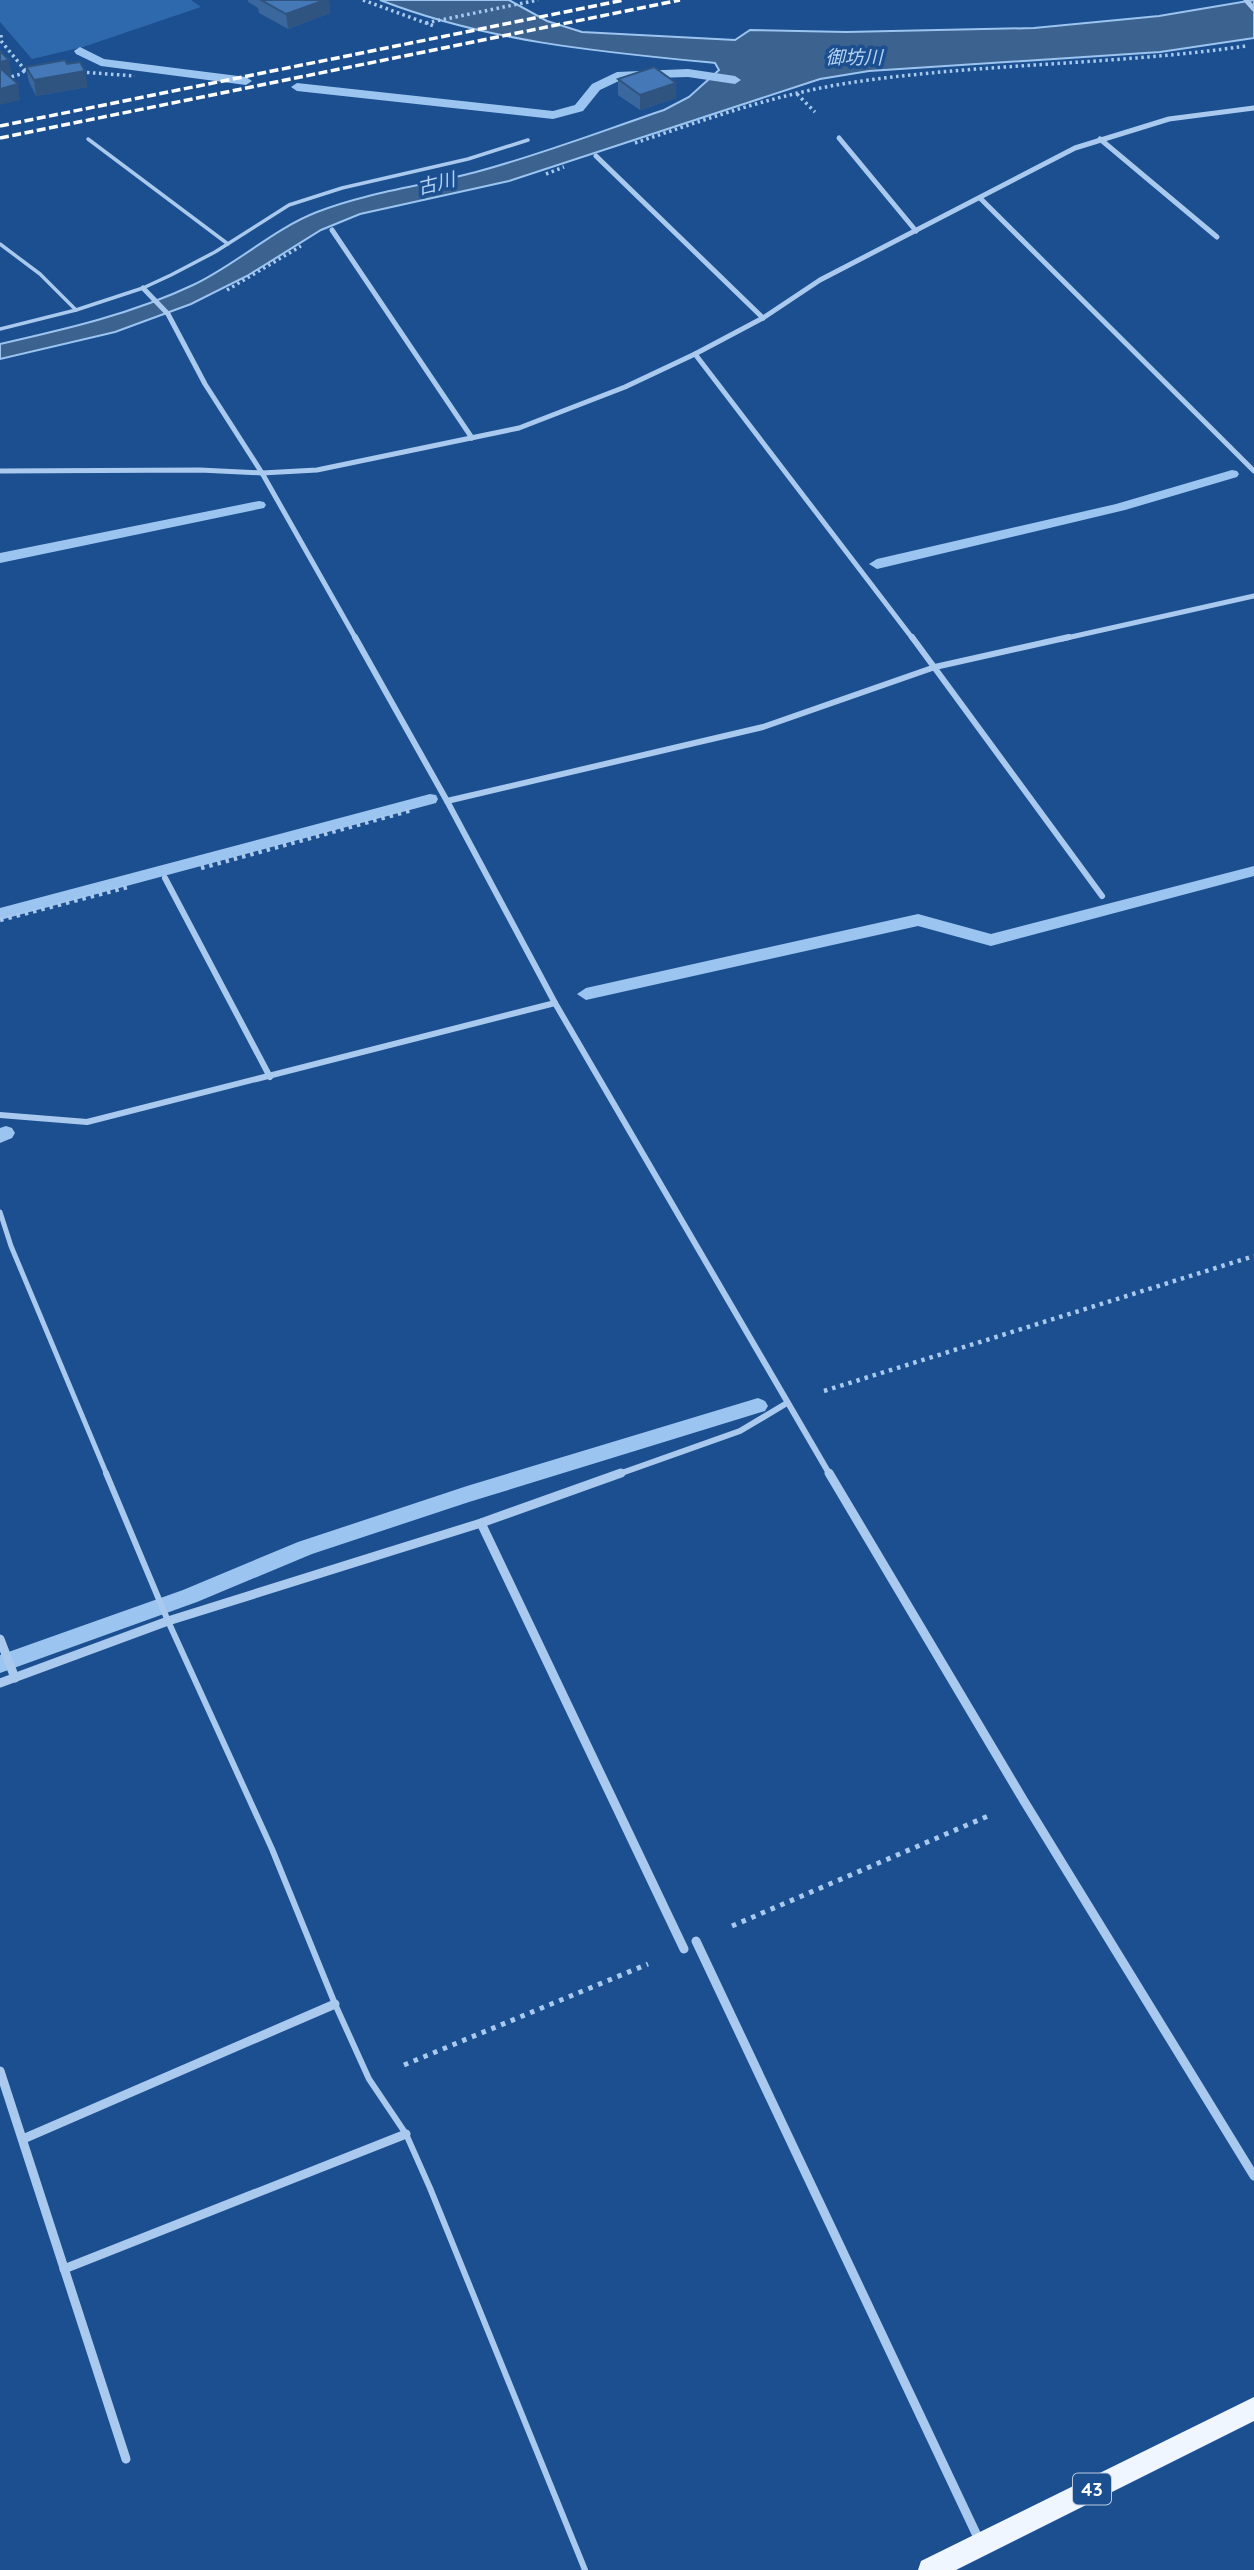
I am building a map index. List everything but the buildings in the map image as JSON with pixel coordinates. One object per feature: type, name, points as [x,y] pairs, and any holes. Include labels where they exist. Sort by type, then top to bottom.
[{"type":"main road","name":"43","points":[[930,2570],[1254,2409]]},
{"type":"street","points":[[1246,0],[1254,9]]},
{"type":"street","points":[[0,471],[200,470],[262,474],[317,470],[519,428],[568,411],[695,354],[763,317],[820,280],[980,198],[1038,165],[1100,139],[1169,119],[1254,108]]},
{"type":"street","points":[[839,138],[916,231]]},
{"type":"street","points":[[1100,139],[1217,237]]},
{"type":"street","points":[[596,156],[763,317]]},
{"type":"street","points":[[980,198],[1254,471]]},
{"type":"street","points":[[332,230],[472,438]]},
{"type":"street","points":[[143,288],[168,315],[205,384],[262,474],[447,801],[555,1003],[788,1403],[1024,1801],[1254,2176]]},
{"type":"street","points":[[695,354],[935,667],[1102,896]]},
{"type":"street","points":[[447,801],[763,727],[935,667],[1254,596]]},
{"type":"street","points":[[165,878],[270,1077]]},
{"type":"street","points":[[0,1115],[87,1122],[555,1003]]},
{"type":"street","points":[[0,1683],[168,1622],[481,1523],[740,1431],[788,1403]]},
{"type":"street","points":[[481,1523],[684,1949]]},
{"type":"street","points":[[0,1639],[15,1678]]},
{"type":"street","points":[[696,1941],[981,2545]]},
{"type":"street","points":[[23,2138],[335,2004]]},
{"type":"street","points":[[0,2071],[126,2459]]},
{"type":"street","points":[[64,2269],[406,2134]]},
{"type":"lane","points":[[88,139],[229,244]]},
{"type":"lane","points":[[0,330],[76,310],[143,288],[229,244],[267,217],[306,198],[452,163],[528,140]]},
{"type":"lane","points":[[0,244],[20,256],[76,310]]},
{"type":"lane","points":[[0,1212],[11,1246],[168,1622],[272,1849],[335,2004],[369,2080],[406,2134],[585,2570]]},
{"type":"path","points":[[363,0],[435,24],[538,0]]},
{"type":"path","points":[[1,35],[1,41],[25,70]]},
{"type":"path","points":[[538,176],[763,102],[854,82],[918,75],[1117,62],[1202,53],[1254,44]]},
{"type":"path","points":[[0,80],[21,74],[25,70],[37,70]]},
{"type":"path","points":[[73,71],[135,76]]},
{"type":"path","points":[[168,315],[238,285],[332,230]]},
{"type":"path","points":[[0,920],[447,801]]},
{"type":"path","points":[[788,1403],[1254,1256]]},
{"type":"shaded area","points":[[0,0],[191,0],[201,7],[83,47],[32,59],[0,22]]},
{"type":"water","points":[[380,0],[509,0],[547,21],[582,32],[735,40],[750,30],[846,32],[1034,28],[1159,16],[1254,0],[1254,38],[1160,52],[869,71],[820,79],[509,181],[360,214],[321,230],[247,276],[191,304],[115,332],[0,359],[0,344],[123,312],[193,285],[285,228],[317,212],[356,199],[500,165],[664,110],[689,97],[719,70],[715,63],[587,49],[503,35],[462,26]]},
{"type":"waterway","points":[[80,51],[101,62],[246,81]]},
{"type":"waterway","points":[[297,87],[553,115],[579,108],[596,87],[621,75],[688,73],[735,80]]},
{"type":"waterway","points":[[877,564],[1120,507],[1232,474]]},
{"type":"waterway","points":[[0,558],[259,505]]},
{"type":"waterway","points":[[0,914],[430,799]]},
{"type":"waterway","points":[[586,994],[918,920],[991,940],[1254,871]]},
{"type":"waterway","points":[[0,1136],[6,1133]]},
{"type":"waterway","points":[[0,1664],[190,1596],[305,1548],[467,1494],[758,1406]]},
{"type":"railway","points":[[0,126],[624,0]]},
{"type":"railway","points":[[0,138],[680,0]]},
{"type":"water label","name":"御坊川","points":[[854,57]]},
{"type":"water label","name":"古川","points":[[436,183]]}]
